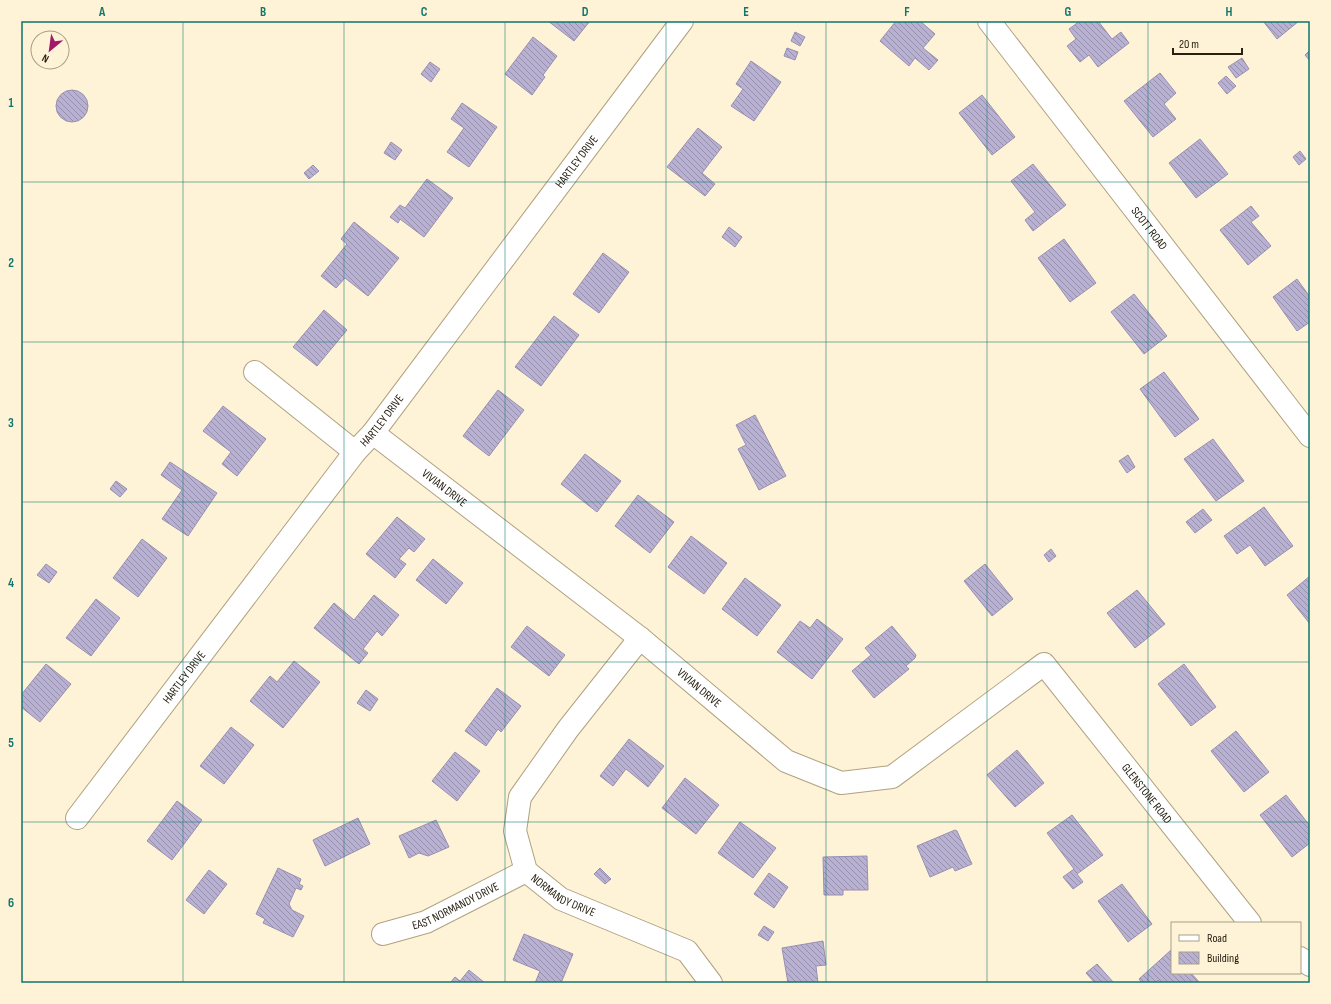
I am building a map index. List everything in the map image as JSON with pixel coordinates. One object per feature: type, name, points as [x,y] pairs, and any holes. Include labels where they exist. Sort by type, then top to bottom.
[{"type":"street","name":"HARTLEY DRIVE","points":[[77,818],[355,452],[373,433],[682,21]]},
{"type":"street","name":"SCOTT ROAD","points":[[989,21],[1310,436]]},
{"type":"street","points":[[255,372],[355,452]]},
{"type":"street","name":"VIVIAN DRIVE","points":[[373,433],[640,638],[786,760],[841,783],[892,777],[1044,664]]},
{"type":"street","name":"NORMANDY DRIVE","points":[[640,638],[568,729],[520,797],[515,831],[526,870],[561,899],[687,951],[710,983]]},
{"type":"street","name":"GLENSTONE ROAD","points":[[1044,664],[1249,922]]},
{"type":"street","name":"EAST NORMANDY DRIVE","points":[[383,934],[426,922],[526,870]]},
{"type":"street","points":[[1301,959],[1310,965]]},
{"type":"building","points":[[548,21],[590,21],[574,41]]},
{"type":"building","points":[[896,21],[920,21],[935,34],[923,48],[938,60],[929,70],[915,58],[909,66],[880,41]]},
{"type":"building","points":[[1080,21],[1098,21],[1112,39],[1121,32],[1129,43],[1098,67],[1089,55],[1080,62],[1067,46],[1076,39],[1069,29]]},
{"type":"building","points":[[1263,21],[1299,21],[1277,39]]},
{"type":"building","points":[[795,32],[805,37],[800,46],[791,41]]},
{"type":"building","points":[[533,37],[557,56],[543,75],[545,77],[532,95],[505,74]]},
{"type":"building","points":[[787,48],[798,52],[795,60],[784,56]]},
{"type":"building","points":[[1310,50],[1310,61],[1305,55]]},
{"type":"building","points":[[1242,58],[1249,69],[1236,78],[1228,67]]},
{"type":"building","points":[[751,61],[781,82],[754,121],[731,106],[743,89],[736,84]]},
{"type":"building","points":[[430,62],[440,69],[431,82],[421,74]]},
{"type":"building","points":[[1160,73],[1176,93],[1164,104],[1176,119],[1153,137],[1124,101]]},
{"type":"building","points":[[1226,76],[1236,86],[1227,94],[1218,83]]},
{"type":"building","points":[[72,90],[81,93],[85,97],[88,106],[85,115],[81,119],[72,122],[63,119],[59,115],[56,106],[59,97],[63,93]]},
{"type":"building","points":[[982,95],[1015,137],[992,155],[959,113]]},
{"type":"building","points":[[462,103],[497,127],[469,167],[447,152],[464,128],[451,119]]},
{"type":"building","points":[[698,128],[722,147],[702,173],[715,184],[705,196],[667,167]]},
{"type":"building","points":[[1200,139],[1228,174],[1196,198],[1169,163]]},
{"type":"building","points":[[391,142],[402,150],[395,160],[384,153]]},
{"type":"building","points":[[1300,151],[1306,159],[1299,165],[1293,157]]},
{"type":"building","points":[[1033,164],[1066,205],[1033,231],[1025,220],[1035,212],[1011,181]]},
{"type":"building","points":[[313,165],[319,171],[309,179],[304,173]]},
{"type":"building","points":[[427,179],[453,198],[424,237],[400,219],[398,223],[390,217],[400,205],[405,208]]},
{"type":"building","points":[[1251,206],[1259,216],[1251,222],[1271,246],[1248,265],[1220,230]]},
{"type":"building","points":[[354,222],[399,258],[368,296],[345,278],[336,288],[321,276],[347,244],[341,239]]},
{"type":"building","points":[[729,227],[742,237],[735,247],[722,237]]},
{"type":"building","points":[[1064,239],[1096,283],[1070,302],[1038,258]]},
{"type":"building","points":[[603,253],[629,272],[599,313],[573,294]]},
{"type":"building","points":[[1297,279],[1310,297],[1310,322],[1297,331],[1273,297]]},
{"type":"building","points":[[1134,294],[1167,336],[1144,354],[1111,312]]},
{"type":"building","points":[[324,310],[347,330],[317,366],[293,347]]},
{"type":"building","points":[[554,316],[579,335],[541,386],[515,367]]},
{"type":"building","points":[[1164,372],[1199,419],[1175,437],[1140,389]]},
{"type":"building","points":[[498,390],[524,410],[489,456],[463,436]]},
{"type":"building","points":[[223,406],[266,439],[237,476],[222,464],[231,452],[203,431]]},
{"type":"building","points":[[755,415],[786,476],[759,490],[738,449],[746,445],[736,425]]},
{"type":"building","points":[[1213,439],[1244,481],[1216,501],[1184,459]]},
{"type":"building","points":[[585,454],[621,481],[597,512],[561,484]]},
{"type":"building","points":[[1128,455],[1135,467],[1127,473],[1119,461]]},
{"type":"building","points":[[170,462],[217,493],[188,536],[162,519],[182,490],[161,475]]},
{"type":"building","points":[[116,481],[127,489],[120,497],[110,489]]},
{"type":"building","points":[[638,495],[674,522],[650,553],[615,526]]},
{"type":"building","points":[[1264,507],[1293,546],[1265,566],[1250,545],[1237,554],[1224,536]]},
{"type":"building","points":[[1203,509],[1212,520],[1195,533],[1186,522]]},
{"type":"building","points":[[397,517],[425,539],[414,552],[409,548],[399,559],[406,564],[395,578],[366,554]]},
{"type":"building","points":[[691,536],[727,563],[704,594],[668,567]]},
{"type":"building","points":[[142,539],[167,558],[138,597],[113,578]]},
{"type":"building","points":[[1051,549],[1056,556],[1049,562],[1044,555]]},
{"type":"building","points":[[433,559],[463,583],[446,604],[416,580]]},
{"type":"building","points":[[46,564],[57,572],[49,583],[37,575]]},
{"type":"building","points":[[985,564],[1013,599],[992,616],[964,581]]},
{"type":"building","points":[[1310,576],[1310,624],[1287,595]]},
{"type":"building","points":[[745,578],[781,605],[757,636],[722,609]]},
{"type":"building","points":[[1137,590],[1165,624],[1135,648],[1107,613]]},
{"type":"building","points":[[374,595],[399,615],[382,636],[377,631],[363,649],[368,653],[359,664],[314,628],[334,603],[354,620]]},
{"type":"building","points":[[96,599],[120,618],[91,656],[66,638]]},
{"type":"building","points":[[817,619],[843,639],[812,679],[777,652],[800,621],[810,628]]},
{"type":"building","points":[[527,626],[565,655],[549,676],[511,647]]},
{"type":"building","points":[[892,626],[916,655],[915,658],[906,666],[909,669],[874,698],[852,671],[871,655],[865,648]]},
{"type":"building","points":[[294,661],[320,682],[283,728],[250,701],[270,676],[277,682]]},
{"type":"building","points":[[46,664],[71,684],[40,722],[21,707],[21,695]]},
{"type":"building","points":[[1184,664],[1216,707],[1191,726],[1158,684]]},
{"type":"building","points":[[497,688],[521,706],[501,732],[498,729],[486,746],[465,731]]},
{"type":"building","points":[[366,690],[378,699],[370,711],[357,703]]},
{"type":"building","points":[[231,727],[254,745],[224,784],[200,766]]},
{"type":"building","points":[[1236,731],[1269,772],[1244,792],[1211,751]]},
{"type":"building","points":[[629,739],[664,766],[648,787],[626,769],[613,786],[600,776]]},
{"type":"building","points":[[1017,750],[1044,783],[1015,807],[987,775]]},
{"type":"building","points":[[455,752],[480,771],[457,801],[432,781]]},
{"type":"building","points":[[685,778],[719,805],[696,834],[662,808]]},
{"type":"building","points":[[1286,795],[1310,826],[1310,843],[1292,857],[1260,815]]},
{"type":"building","points":[[177,801],[202,820],[172,860],[147,841]]},
{"type":"building","points":[[1072,815],[1103,855],[1077,874],[1083,882],[1073,889],[1063,877],[1074,869],[1047,833]]},
{"type":"building","points":[[358,818],[370,844],[325,866],[313,840]]},
{"type":"building","points":[[436,820],[449,847],[428,856],[419,853],[409,858],[399,836]]},
{"type":"building","points":[[740,822],[776,848],[753,878],[718,853]]},
{"type":"building","points":[[955,830],[957,831],[972,864],[955,871],[953,867],[930,877],[917,846]]},
{"type":"building","points":[[867,856],[868,890],[843,890],[843,895],[824,895],[823,857]]},
{"type":"building","points":[[278,868],[301,879],[299,884],[303,886],[301,890],[296,888],[289,904],[292,910],[304,916],[293,937],[263,923],[265,919],[256,914]]},
{"type":"building","points":[[600,868],[611,879],[605,884],[594,874]]},
{"type":"building","points":[[209,870],[227,884],[204,914],[186,900]]},
{"type":"building","points":[[769,873],[788,887],[774,908],[754,894]]},
{"type":"building","points":[[1122,884],[1152,924],[1128,942],[1098,901]]},
{"type":"building","points":[[764,926],[774,932],[768,941],[758,935]]},
{"type":"building","points":[[524,934],[573,954],[561,983],[535,983],[540,971],[513,960]]},
{"type":"building","points":[[823,941],[826,965],[816,966],[818,983],[788,983],[782,948]]},
{"type":"building","points":[[1171,950],[1171,974],[1192,974],[1200,983],[1161,983],[1158,980],[1155,983],[1142,983],[1139,979]]},
{"type":"building","points":[[1097,964],[1114,983],[1095,983],[1086,973]]},
{"type":"building","points":[[469,970],[485,983],[450,983],[455,977],[460,981]]}]
